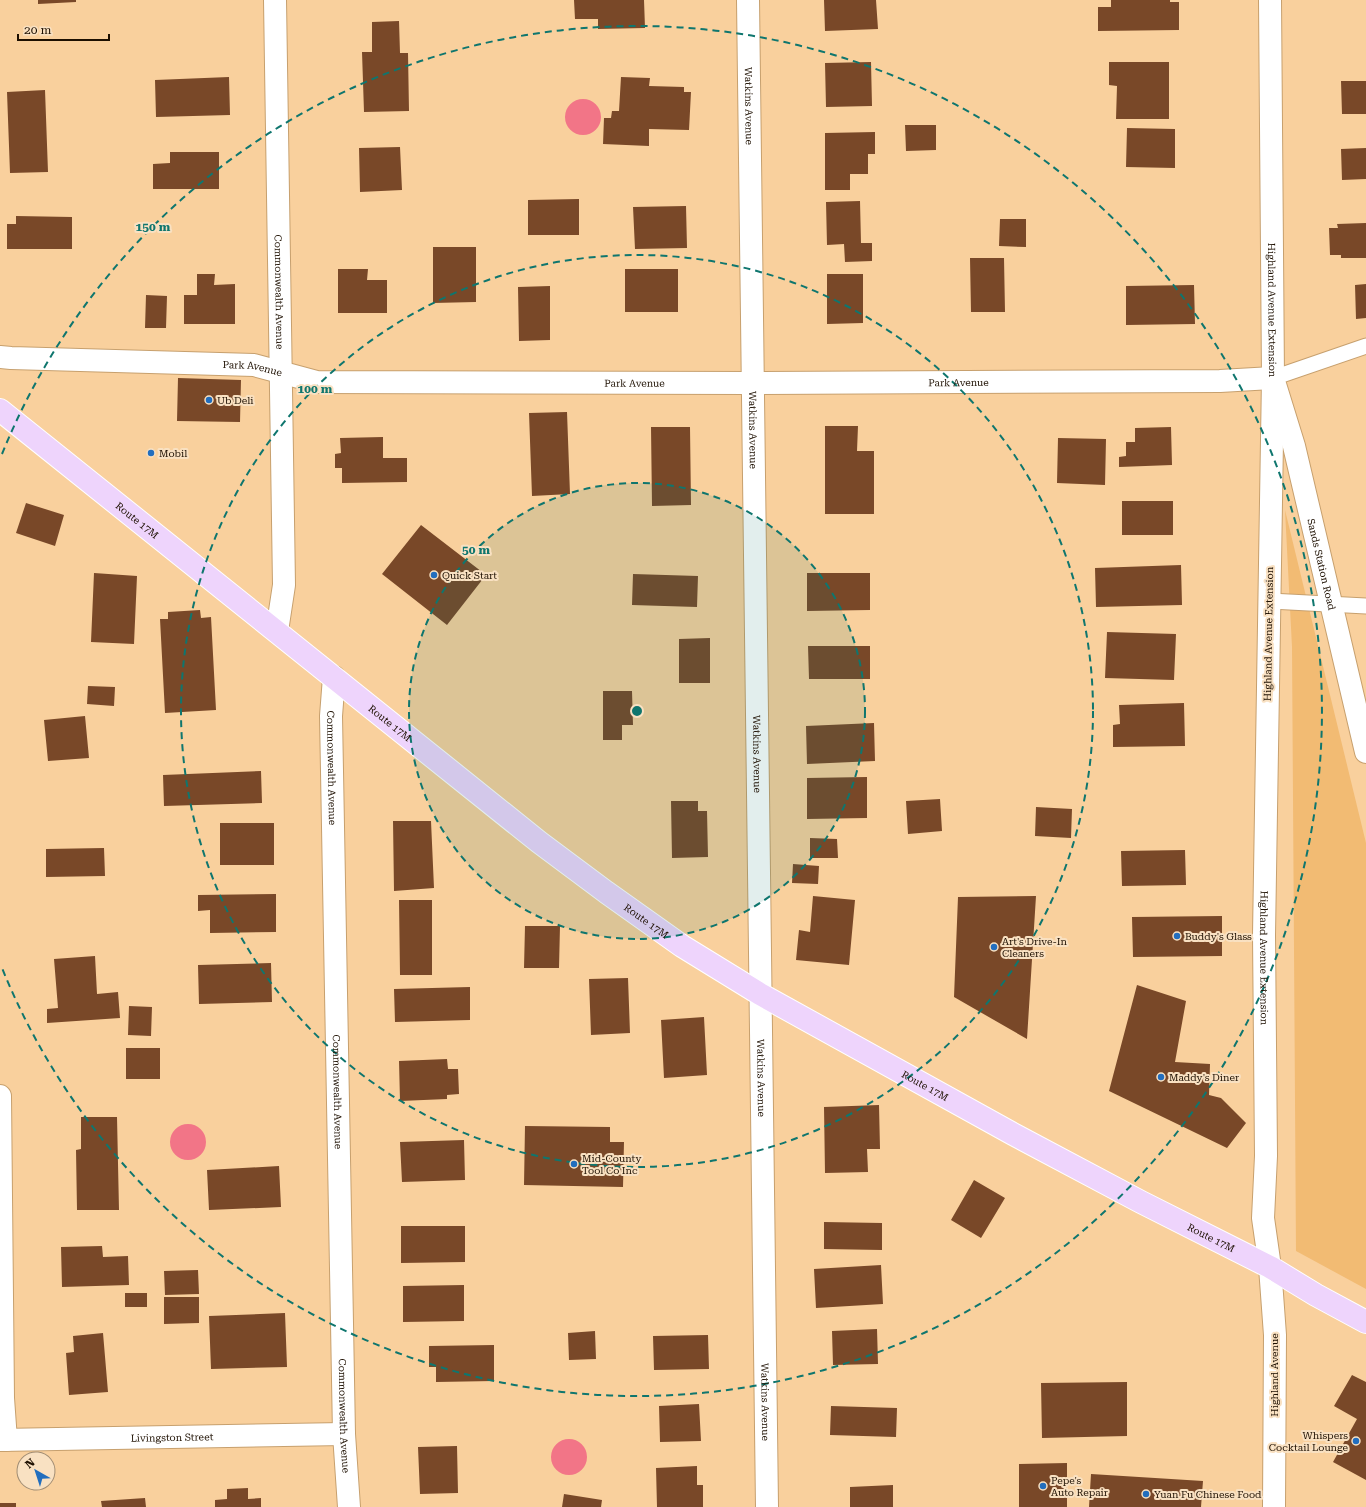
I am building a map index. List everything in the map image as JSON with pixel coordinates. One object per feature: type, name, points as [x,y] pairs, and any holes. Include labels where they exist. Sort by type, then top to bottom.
[{"type":"main road","name":"Route 17M","points":[[0,410],[539,842],[682,946],[760,994],[1013,1134],[1141,1202],[1270,1267],[1316,1295],[1366,1322]]},
{"type":"street","name":"Commonwealth Avenue","points":[[275,0],[284,585],[277,632]]},
{"type":"street","name":"Watkins Avenue","points":[[748,0],[767,1507]]},
{"type":"street","name":"Highland Avenue Extension","points":[[1270,0],[1272,378],[1264,935],[1266,1156],[1263,1218],[1270,1267]]},
{"type":"street","name":"Park Avenue","points":[[0,357],[254,365],[317,382],[753,384],[1220,381],[1272,378]]},
{"type":"street","name":"Sands Station Road","points":[[1272,378],[1294,446],[1330,605],[1366,752]]},
{"type":"street","name":"Commonwealth Avenue","points":[[334,677],[331,716],[344,1434],[349,1507]]},
{"type":"street","points":[[0,1096],[3,1440]]},
{"type":"street","name":"Highland Avenue","points":[[1270,1267],[1275,1335],[1274,1507]]},
{"type":"street","name":"Livingston Street","points":[[3,1440],[344,1434]]},
{"type":"lane","points":[[1272,378],[1366,346]]},
{"type":"lane","points":[[1269,601],[1366,606]]},
{"type":"shaded area","points":[[587,99],[596,104],[600,110],[600,124],[596,130],[587,135],[579,135],[570,130],[566,124],[565,113],[570,104],[576,100]]},
{"type":"shaded area","points":[[1285,510],[1366,843],[1366,1289],[1296,1251],[1292,647]]},
{"type":"shaded area","points":[[192,1124],[201,1129],[205,1135],[205,1149],[201,1155],[192,1160],[184,1160],[175,1155],[171,1149],[170,1138],[175,1129],[181,1125]]},
{"type":"shaded area","points":[[573,1439],[582,1444],[586,1450],[586,1464],[582,1470],[573,1475],[565,1475],[556,1470],[552,1464],[551,1453],[556,1444],[562,1440]]},
{"type":"building","points":[[38,0],[76,0],[76,2],[38,4]]},
{"type":"building","points":[[574,0],[644,0],[645,28],[598,29],[598,19],[575,19]]},
{"type":"building","points":[[824,0],[876,0],[878,29],[825,31]]},
{"type":"building","points":[[1111,0],[1170,0],[1170,2],[1179,2],[1179,30],[1098,31],[1098,7],[1111,7]]},
{"type":"building","points":[[399,21],[400,53],[408,53],[409,111],[364,112],[362,52],[372,52],[372,22]]},
{"type":"building","points":[[871,62],[872,106],[826,107],[825,63]]},
{"type":"building","points":[[1109,62],[1169,62],[1169,119],[1116,119],[1117,86],[1109,85]]},
{"type":"building","points":[[229,77],[230,115],[156,117],[155,80]]},
{"type":"building","points":[[621,77],[650,78],[649,86],[684,87],[684,92],[691,92],[689,130],[649,129],[649,146],[603,144],[604,118],[611,118],[612,111],[619,111]]},
{"type":"building","points":[[1341,81],[1366,81],[1366,114],[1342,114]]},
{"type":"building","points":[[45,90],[48,172],[10,173],[7,92]]},
{"type":"building","points":[[905,125],[936,125],[936,150],[906,151]]},
{"type":"building","points":[[1127,128],[1175,129],[1175,168],[1126,167]]},
{"type":"building","points":[[875,132],[875,154],[868,154],[868,174],[850,174],[850,190],[825,190],[825,133]]},
{"type":"building","points":[[400,147],[402,190],[360,192],[359,148]]},
{"type":"building","points":[[1366,148],[1366,179],[1342,180],[1341,149]]},
{"type":"building","points":[[170,152],[219,152],[219,189],[153,189],[153,164],[170,163]]},
{"type":"building","points":[[579,199],[579,235],[528,235],[528,200]]},
{"type":"building","points":[[860,201],[861,243],[872,243],[872,261],[845,262],[844,244],[827,245],[826,202]]},
{"type":"building","points":[[686,206],[687,248],[635,249],[633,207]]},
{"type":"building","points":[[16,216],[72,217],[72,249],[7,249],[7,224],[16,224]]},
{"type":"building","points":[[1000,219],[1026,219],[1026,247],[999,246]]},
{"type":"building","points":[[1366,223],[1366,258],[1341,258],[1341,255],[1330,255],[1329,228],[1338,228],[1337,224]]},
{"type":"building","points":[[433,247],[476,247],[476,302],[433,303]]},
{"type":"building","points":[[970,258],[1004,258],[1005,312],[971,312]]},
{"type":"building","points":[[338,269],[368,269],[367,280],[387,280],[387,313],[338,313]]},
{"type":"building","points":[[625,269],[678,269],[678,312],[625,312]]},
{"type":"building","points":[[197,274],[215,274],[214,285],[235,284],[235,324],[184,324],[184,295],[197,295]]},
{"type":"building","points":[[827,274],[863,274],[863,323],[827,324]]},
{"type":"building","points":[[1366,284],[1366,318],[1356,319],[1355,285]]},
{"type":"building","points":[[1194,285],[1195,324],[1126,325],[1126,286]]},
{"type":"building","points":[[550,286],[550,340],[519,341],[518,287]]},
{"type":"building","points":[[146,295],[167,296],[166,328],[145,328]]},
{"type":"building","name":"Ub Deli","points":[[178,378],[241,380],[240,422],[177,421]]},
{"type":"building","points":[[567,412],[570,494],[532,496],[529,413]]},
{"type":"building","points":[[825,426],[858,426],[857,451],[874,451],[874,514],[825,514]]},
{"type":"building","points":[[651,427],[690,427],[691,505],[652,506]]},
{"type":"building","points":[[1171,427],[1172,465],[1119,467],[1119,457],[1126,456],[1126,442],[1135,442],[1135,428]]},
{"type":"building","points":[[383,437],[383,458],[407,458],[407,482],[342,483],[342,468],[335,468],[335,454],[341,453],[340,438]]},
{"type":"building","points":[[1058,438],[1106,439],[1105,485],[1057,483]]},
{"type":"building","points":[[1122,501],[1173,501],[1173,535],[1122,535]]},
{"type":"building","points":[[26,503],[64,515],[55,546],[16,533]]},
{"type":"building","name":"Quick Start","points":[[421,525],[486,575],[447,625],[382,574]]},
{"type":"building","points":[[1181,565],[1182,605],[1096,607],[1095,568]]},
{"type":"building","points":[[94,573],[137,576],[134,644],[91,642]]},
{"type":"building","points":[[807,573],[870,573],[870,610],[807,611]]},
{"type":"building","points":[[633,574],[698,576],[697,607],[632,605]]},
{"type":"building","points":[[200,610],[201,618],[211,617],[216,710],[165,713],[160,619],[168,619],[168,612]]},
{"type":"building","points":[[1107,632],[1176,634],[1174,680],[1105,678]]},
{"type":"building","points":[[710,638],[710,683],[679,683],[679,639]]},
{"type":"building","points":[[808,646],[870,646],[870,679],[809,679]]},
{"type":"building","points":[[88,686],[115,687],[114,706],[87,704]]},
{"type":"building","points":[[603,691],[632,691],[633,725],[622,725],[622,740],[603,740]]},
{"type":"building","points":[[1184,703],[1185,746],[1113,747],[1113,725],[1120,724],[1119,705]]},
{"type":"building","points":[[85,716],[89,758],[48,761],[44,720]]},
{"type":"building","points":[[874,723],[875,761],[807,764],[806,726]]},
{"type":"building","points":[[261,771],[262,803],[164,806],[163,775]]},
{"type":"building","points":[[867,777],[867,818],[807,819],[807,778]]},
{"type":"building","points":[[940,799],[942,831],[908,834],[906,801]]},
{"type":"building","points":[[671,801],[698,801],[698,811],[707,811],[708,857],[672,858]]},
{"type":"building","points":[[1036,807],[1072,809],[1071,838],[1035,836]]},
{"type":"building","points":[[393,821],[431,821],[434,888],[394,891]]},
{"type":"building","points":[[220,823],[274,823],[274,865],[220,865]]},
{"type":"building","points":[[810,838],[837,839],[838,858],[810,858]]},
{"type":"building","points":[[104,848],[105,876],[46,877],[46,849]]},
{"type":"building","points":[[1185,850],[1186,885],[1122,886],[1121,851]]},
{"type":"building","points":[[793,864],[819,866],[818,884],[792,883]]},
{"type":"building","points":[[276,894],[276,932],[210,933],[210,910],[198,911],[198,895]]},
{"type":"building","points":[[813,896],[855,900],[849,965],[796,960],[799,930],[810,932]]},
{"type":"building","name":"Art's Drive-In Cleaners","points":[[1036,896],[1027,1039],[954,997],[958,897]]},
{"type":"building","points":[[399,900],[432,900],[432,975],[400,975]]},
{"type":"building","name":"Buddy's Glass","points":[[1222,916],[1222,956],[1133,957],[1132,917]]},
{"type":"building","points":[[525,926],[560,926],[559,968],[524,968]]},
{"type":"building","points":[[95,956],[97,994],[118,992],[120,1018],[47,1023],[47,1009],[58,1008],[54,959]]},
{"type":"building","points":[[271,963],[272,1002],[199,1004],[198,965]]},
{"type":"building","points":[[628,978],[630,1033],[591,1035],[589,979]]},
{"type":"building","name":"Maddy's Diner","points":[[1137,985],[1186,1001],[1175,1062],[1210,1064],[1209,1095],[1221,1098],[1246,1123],[1227,1148],[1109,1091]]},
{"type":"building","points":[[470,987],[470,1020],[395,1022],[394,989]]},
{"type":"building","points":[[129,1006],[152,1007],[151,1036],[128,1035]]},
{"type":"building","points":[[704,1017],[707,1075],[664,1078],[661,1020]]},
{"type":"building","points":[[126,1048],[160,1048],[160,1079],[126,1079]]},
{"type":"building","points":[[447,1059],[448,1069],[458,1069],[459,1094],[447,1095],[447,1099],[400,1101],[399,1061]]},
{"type":"building","points":[[879,1105],[880,1149],[867,1149],[868,1172],[825,1173],[824,1107]]},
{"type":"building","points":[[81,1117],[117,1117],[119,1210],[77,1210],[76,1150],[81,1149]]},
{"type":"building","name":"Mid-County Tool Co Inc","points":[[525,1126],[610,1127],[610,1142],[624,1142],[623,1187],[524,1185]]},
{"type":"building","points":[[464,1140],[465,1180],[402,1182],[400,1142]]},
{"type":"building","points":[[279,1166],[281,1207],[209,1210],[207,1170]]},
{"type":"building","points":[[974,1180],[1005,1198],[981,1238],[951,1220]]},
{"type":"building","points":[[824,1222],[882,1223],[882,1250],[824,1249]]},
{"type":"building","points":[[401,1226],[465,1226],[465,1262],[401,1263]]},
{"type":"building","points":[[102,1246],[103,1257],[128,1256],[129,1285],[62,1287],[61,1247]]},
{"type":"building","points":[[881,1265],[883,1304],[816,1308],[814,1269]]},
{"type":"building","points":[[198,1270],[199,1294],[165,1295],[164,1271]]},
{"type":"building","points":[[464,1285],[464,1321],[403,1322],[403,1286]]},
{"type":"building","points":[[125,1293],[147,1293],[147,1307],[125,1307]]},
{"type":"building","points":[[164,1297],[199,1297],[199,1323],[164,1324]]},
{"type":"building","points":[[285,1313],[287,1367],[211,1369],[209,1316]]},
{"type":"building","points":[[877,1329],[878,1364],[833,1365],[832,1331]]},
{"type":"building","points":[[595,1331],[596,1359],[569,1360],[568,1333]]},
{"type":"building","points":[[103,1333],[108,1392],[69,1395],[66,1353],[74,1352],[73,1336]]},
{"type":"building","points":[[708,1335],[709,1369],[654,1370],[653,1336]]},
{"type":"building","points":[[494,1345],[494,1381],[436,1382],[436,1367],[429,1367],[429,1346]]},
{"type":"building","name":"Whispers Cocktail Lounge","points":[[1352,1375],[1366,1382],[1366,1480],[1333,1462],[1357,1419],[1334,1406]]},
{"type":"building","points":[[1127,1382],[1127,1436],[1042,1438],[1041,1383]]},
{"type":"building","points":[[699,1404],[701,1441],[660,1442],[659,1406]]},
{"type":"building","points":[[831,1406],[897,1408],[896,1437],[830,1435]]},
{"type":"building","points":[[457,1446],[458,1493],[420,1494],[418,1447]]},
{"type":"building","name":"Pepe's Auto Repair","points":[[1067,1463],[1067,1507],[1019,1507],[1019,1464]]},
{"type":"building","points":[[697,1466],[697,1485],[703,1485],[703,1507],[657,1507],[656,1468]]},
{"type":"building","name":"Yuan Fu Chinese Food","points":[[1091,1474],[1203,1481],[1201,1507],[1089,1507]]},
{"type":"building","points":[[893,1485],[893,1507],[850,1507],[850,1487]]},
{"type":"building","points":[[248,1488],[248,1499],[261,1498],[261,1507],[215,1507],[215,1500],[227,1499],[227,1489]]},
{"type":"building","points":[[564,1494],[602,1500],[601,1507],[562,1507]]},
{"type":"building","points":[[145,1498],[146,1507],[102,1507],[101,1501]]},
{"type":"building","points":[[0,1503],[16,1503],[16,1507],[0,1507]]},
{"type":"place","name":"Ub Deli","points":[[209,400]]},
{"type":"place","name":"Mobil","points":[[151,453]]},
{"type":"place","name":"Quick Start","points":[[434,575]]},
{"type":"place","name":"Buddy's Glass","points":[[1177,936]]},
{"type":"place","name":"Art's Drive-In Cleaners","points":[[994,947]]},
{"type":"place","name":"Maddy's Diner","points":[[1161,1077]]},
{"type":"place","name":"Mid-County Tool Co Inc","points":[[574,1164]]},
{"type":"place","name":"Whispers Cocktail Lounge","points":[[1356,1441]]},
{"type":"place","name":"Pepe's Auto Repair","points":[[1043,1486]]},
{"type":"place","name":"Yuan Fu Chinese Food","points":[[1146,1494]]}]
